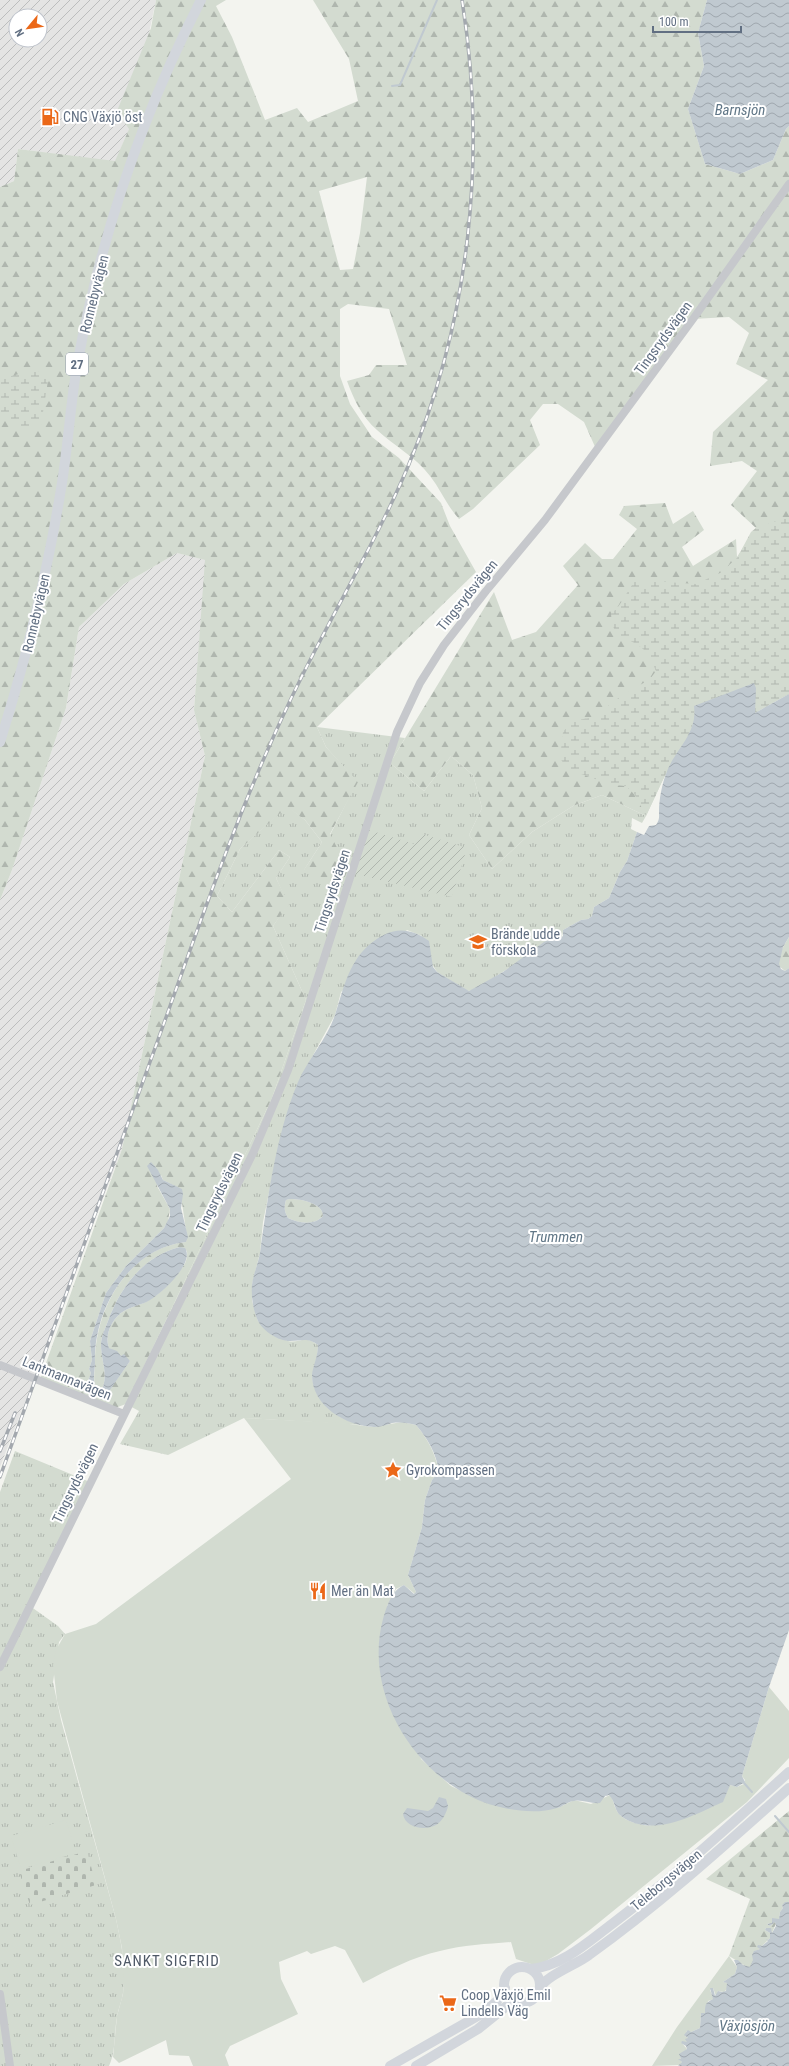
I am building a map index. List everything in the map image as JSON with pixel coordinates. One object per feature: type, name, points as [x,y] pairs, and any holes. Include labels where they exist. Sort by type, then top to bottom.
[{"type":"main road","name":"Ronnebyvägen","points":[[0,742],[28,649],[47,563],[61,490],[77,367],[109,232],[152,106],[178,46],[201,0]]},
{"type":"main road","name":"Teleborgsvägen","points":[[531,1969],[541,1968],[556,1962],[582,1946],[632,1908],[683,1866],[789,1772]]},
{"type":"main road","name":"Teleborgsvägen","points":[[540,1988],[546,1980],[587,1957],[689,1878],[789,1788]]},
{"type":"main road","points":[[390,2066],[483,2013],[499,2000],[505,1988],[506,1978],[511,1971],[519,1967],[531,1969],[539,1980],[540,1988],[536,1996],[530,2001],[517,2002],[508,2005],[478,2029],[416,2066]]},
{"type":"main road","points":[[505,1988],[509,1996],[517,2002]]},
{"type":"street","name":"Tingsrydsvägen","points":[[0,1667],[254,1151],[288,1070],[394,738],[420,683],[460,624],[545,520],[694,319],[789,184]]},
{"type":"street","name":"Lantmannavägen","points":[[0,1365],[124,1414]]},
{"type":"street","points":[[0,1994],[10,2066]]},
{"type":"shaded area","points":[[0,0],[156,0],[129,129],[115,162],[18,149],[14,181],[0,187]]},
{"type":"shaded area","points":[[177,553],[206,560],[194,709],[205,756],[122,1149],[0,1467],[0,900],[12,870],[66,708],[79,627],[124,584]]},
{"type":"green space","points":[[156,0],[226,0],[216,6],[232,37],[265,120],[297,108],[308,122],[358,101],[349,59],[313,0],[707,0],[698,33],[704,66],[688,109],[705,164],[740,174],[773,160],[786,129],[789,126],[789,694],[755,710],[666,773],[646,816],[602,795],[573,806],[532,832],[492,869],[469,835],[482,808],[473,775],[451,756],[424,791],[390,763],[494,592],[512,640],[536,632],[578,585],[563,566],[585,543],[602,559],[613,559],[637,529],[619,515],[624,506],[665,503],[673,524],[693,511],[704,530],[682,547],[693,566],[736,539],[737,557],[756,528],[731,505],[757,471],[742,461],[710,466],[713,432],[768,380],[736,364],[749,333],[729,317],[693,319],[596,449],[584,422],[558,404],[543,404],[530,420],[540,445],[473,509],[459,519],[434,481],[424,469],[412,457],[384,436],[367,420],[347,381],[369,375],[376,365],[407,365],[389,309],[348,304],[340,309],[340,376],[350,404],[372,437],[399,458],[441,503],[450,526],[476,572],[317,727],[326,747],[358,782],[330,834],[348,869],[339,892],[304,870],[322,842],[305,820],[287,807],[240,849],[217,896],[232,912],[279,850],[290,857],[276,878],[289,904],[273,926],[306,1000],[272,1098],[126,1404],[115,1408],[40,1380],[122,1149],[205,756],[194,710],[205,560],[177,553],[124,584],[79,627],[66,708],[12,870],[0,900],[0,187],[14,181],[18,149],[115,161],[129,129],[117,111],[151,28]],"holes":[[[367,177],[360,233],[353,269],[340,270],[319,191]],[[161,1175],[163,1180],[173,1185],[182,1203],[187,1237],[186,1242],[165,1247],[147,1256],[131,1269],[118,1285],[108,1303],[96,1344],[95,1385],[88,1381],[91,1373],[89,1369],[92,1360],[90,1341],[106,1293],[126,1266],[164,1228],[168,1221],[170,1209],[157,1186]],[[180,1247],[187,1251],[187,1258],[183,1267],[153,1298],[124,1311],[116,1318],[110,1327],[108,1332],[109,1348],[130,1361],[105,1396],[100,1393],[103,1387],[105,1375],[101,1342],[113,1309],[126,1285],[135,1275],[144,1266],[167,1251]]]},
{"type":"green space","points":[[34,370],[49,374],[41,425],[27,429],[4,419],[0,419],[0,379]]},
{"type":"green space","points":[[789,517],[789,694],[755,713],[753,683],[694,706],[694,715],[689,733],[670,766],[646,816],[635,795],[626,786],[612,785],[567,769],[560,758],[563,732],[572,721],[589,718],[602,712],[612,702],[650,679],[656,671],[651,659],[645,651],[637,644],[621,637],[614,630],[612,623],[611,614],[619,606],[636,580],[696,584],[720,573],[737,558],[751,532],[756,528]]},
{"type":"green space","points":[[317,727],[405,738],[390,763],[424,791],[451,756],[473,775],[482,808],[469,835],[492,869],[532,832],[573,806],[602,795],[646,816],[642,823],[632,818],[631,829],[637,832],[627,861],[620,872],[609,898],[594,907],[592,916],[563,930],[562,936],[559,939],[475,989],[469,991],[464,989],[437,972],[430,961],[430,951],[422,936],[407,930],[341,992],[335,1015],[299,1081],[286,1118],[274,1168],[263,1222],[260,1253],[252,1284],[252,1301],[258,1321],[276,1335],[284,1340],[292,1342],[309,1340],[318,1345],[318,1352],[313,1373],[314,1386],[317,1393],[331,1410],[342,1418],[363,1425],[244,1418],[168,1455],[120,1444],[139,1411],[126,1404],[272,1098],[306,1000],[273,926],[288,904],[276,878],[290,857],[279,850],[232,912],[217,896],[240,849],[287,806],[305,820],[322,842],[304,870],[330,835],[357,782],[326,747]]},
{"type":"green space","points":[[369,830],[414,844],[419,833],[467,848],[452,897],[355,874]]},
{"type":"green space","points":[[789,937],[789,968],[785,971],[779,966],[779,958],[781,951]]},
{"type":"green space","points":[[290,1199],[305,1201],[315,1205],[322,1212],[323,1216],[315,1221],[306,1223],[288,1218],[285,1211],[285,1205],[286,1200]]},
{"type":"green space","points":[[244,1418],[342,1423],[372,1427],[402,1422],[416,1425],[427,1441],[433,1452],[439,1471],[432,1480],[425,1500],[422,1527],[408,1575],[416,1592],[415,1594],[404,1585],[396,1589],[387,1606],[421,1759],[451,1786],[484,1802],[558,1808],[574,1800],[591,1804],[610,1795],[618,1813],[621,1816],[630,1821],[649,1826],[730,1785],[737,1787],[744,1784],[745,1780],[742,1776],[769,1687],[789,1711],[789,1758],[747,1802],[591,1929],[558,1954],[541,1964],[531,1964],[516,1959],[511,1942],[476,1945],[449,1949],[410,1960],[363,1983],[345,1950],[335,1946],[311,1954],[307,1951],[279,1962],[281,1979],[298,2014],[230,2046],[225,2055],[229,2066],[193,2066],[189,2056],[169,2055],[166,2040],[119,2063],[113,2057],[117,2016],[123,1994],[124,1979],[122,1948],[116,1919],[57,1701],[53,1665],[56,1650],[65,1634],[96,1624],[291,1479]]},
{"type":"green space","points":[[15,1451],[90,1482],[30,1606],[58,1626],[65,1634],[59,1642],[53,1682],[61,1720],[116,1919],[121,1946],[124,1965],[124,1984],[117,2017],[113,2054],[109,2066],[0,2066],[0,1492]]},
{"type":"green space","points":[[789,1811],[789,1902],[782,1905],[783,1908],[780,1912],[779,1919],[772,1919],[772,1923],[767,1924],[770,1926],[774,1922],[776,1923],[772,1933],[770,1928],[766,1928],[765,1930],[770,1933],[770,1938],[762,1946],[758,1946],[760,1949],[755,1951],[753,1962],[750,1967],[747,1967],[729,1956],[750,1899],[706,1879]]},
{"type":"green space","points":[[66,1820],[76,1853],[21,1869],[11,1836]]},
{"type":"green space","points":[[87,1851],[96,1885],[30,1905],[19,1871]]},
{"type":"green space","points":[[729,1956],[737,1967],[735,1974],[723,1982],[727,1983],[727,1989],[724,1992],[718,1991],[716,1996],[713,1988],[710,1990],[714,1999],[708,2001],[705,2013],[701,2013],[700,2028],[691,2032],[687,2031],[685,2036],[688,2038],[687,2042],[681,2042],[687,2049],[680,2055],[681,2059],[679,2059],[682,2062],[680,2065],[652,2066],[677,2027]]},
{"type":"water","name":"Barnsjön","points":[[707,0],[789,0],[789,126],[786,129],[773,160],[740,174],[705,164],[688,109],[704,66],[698,33]]},
{"type":"water","name":"Trummen","points":[[754,683],[756,688],[755,713],[789,694],[789,937],[783,947],[779,964],[781,969],[785,971],[789,968],[789,1630],[769,1687],[742,1776],[745,1782],[737,1787],[730,1785],[723,1802],[699,1813],[673,1822],[659,1825],[646,1825],[633,1823],[621,1816],[617,1812],[609,1795],[605,1796],[600,1803],[577,1801],[548,1810],[539,1811],[520,1811],[492,1805],[458,1789],[435,1772],[416,1752],[400,1728],[388,1702],[380,1675],[379,1647],[383,1619],[393,1595],[404,1585],[414,1594],[416,1592],[408,1575],[422,1527],[425,1500],[432,1480],[439,1471],[434,1452],[416,1425],[407,1423],[392,1423],[377,1427],[364,1426],[343,1419],[324,1405],[314,1386],[312,1375],[318,1345],[308,1340],[285,1341],[267,1332],[260,1325],[256,1317],[253,1303],[252,1285],[260,1253],[278,1144],[290,1102],[302,1074],[332,1024],[347,978],[362,952],[376,939],[391,932],[413,932],[429,941],[433,967],[437,972],[469,991],[503,972],[544,942],[551,939],[559,939],[563,936],[563,930],[581,920],[588,919],[592,916],[594,907],[609,898],[620,872],[627,861],[637,832],[644,835],[649,826],[656,825],[657,823],[659,818],[662,787],[674,757],[689,733],[694,716],[694,706]],"holes":[[[295,1199],[315,1205],[322,1212],[323,1216],[315,1221],[306,1223],[288,1218],[285,1209],[286,1200]]]},
{"type":"water","points":[[151,1162],[158,1170],[163,1180],[182,1189],[183,1194],[181,1208],[188,1237],[186,1242],[166,1247],[147,1256],[132,1269],[118,1285],[108,1303],[100,1323],[96,1343],[94,1378],[96,1387],[91,1390],[88,1381],[91,1373],[89,1369],[92,1360],[90,1341],[106,1293],[126,1266],[164,1228],[170,1216],[170,1209],[147,1166]]},
{"type":"water","points":[[180,1247],[185,1248],[187,1254],[185,1261],[176,1277],[162,1291],[150,1300],[127,1309],[120,1314],[110,1327],[108,1332],[109,1348],[117,1351],[121,1356],[124,1354],[130,1361],[105,1397],[100,1393],[103,1387],[105,1375],[101,1342],[103,1333],[119,1297],[126,1285],[144,1266],[167,1251]]},
{"type":"water","points":[[439,1797],[446,1799],[448,1806],[444,1817],[440,1822],[432,1827],[421,1828],[407,1822],[403,1814],[407,1808],[428,1811],[433,1808]]},
{"type":"water","name":"Växjösjön","points":[[785,1902],[789,1902],[789,2066],[678,2066],[682,2062],[678,2059],[681,2059],[679,2054],[687,2049],[686,2046],[681,2043],[682,2041],[687,2042],[685,2039],[688,2038],[684,2035],[688,2030],[691,2032],[700,2028],[701,2013],[705,2013],[706,2004],[713,1999],[710,1988],[713,1988],[715,1996],[718,1991],[726,1991],[727,1983],[723,1982],[735,1974],[737,1967],[734,1960],[738,1960],[743,1965],[750,1967],[753,1960],[752,1955],[754,1951],[760,1949],[757,1947],[758,1945],[762,1946],[768,1941],[766,1939],[768,1940],[770,1938],[770,1933],[765,1930],[766,1928],[771,1928],[772,1933],[776,1926],[775,1922],[770,1926],[767,1924],[772,1923],[772,1918],[779,1919],[780,1912],[783,1908],[782,1905]]},
{"type":"waterway","points":[[392,86],[400,85],[437,0]]},
{"type":"waterway","points":[[744,1783],[752,1792]]},
{"type":"waterway","points":[[775,1816],[789,1832]]},
{"type":"railway","points":[[0,1477],[199,925],[251,789],[302,676],[389,508],[409,464],[430,409],[447,352],[459,294],[468,235],[472,176],[473,117],[469,58],[462,0]]},
{"type":"railway","points":[[0,1451],[15,1413]]},
{"type":"place","name":"CNG Växjö öst","points":[[50,117]]},
{"type":"place","name":"Brände udde förskola","points":[[478,942]]},
{"type":"place","name":"Gyrokompassen","points":[[393,1470]]},
{"type":"place","name":"Mer än Mat","points":[[318,1591]]},
{"type":"place","name":"Coop Växjö Emil Lindells Väg","points":[[448,2003]]},
{"type":"district","name":"SANKT SIGFRID","points":[[167,1961]]}]
